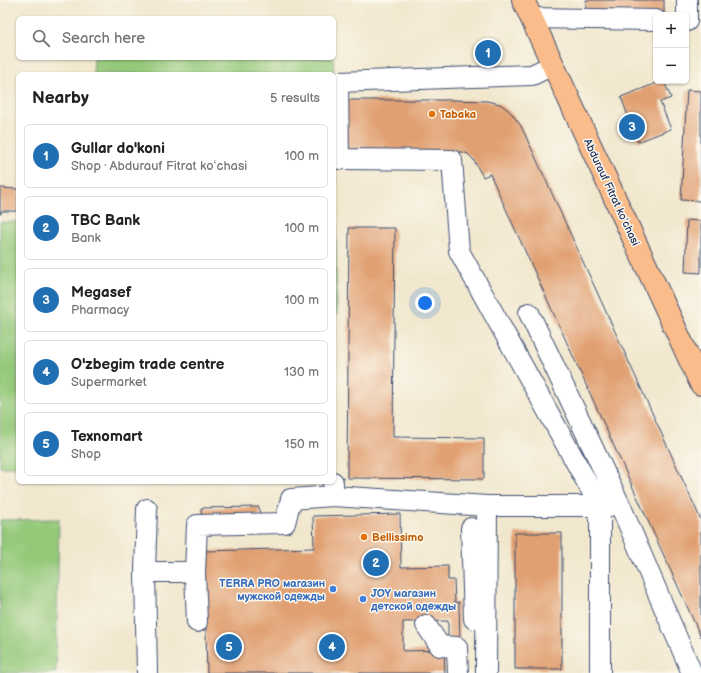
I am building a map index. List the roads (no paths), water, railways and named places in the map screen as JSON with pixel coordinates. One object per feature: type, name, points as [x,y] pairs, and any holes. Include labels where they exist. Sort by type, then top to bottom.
[{"type":"main road","name":"Abdurauf Fitrat koʻchasi","points":[[527,9],[701,384]]},
{"type":"lane","points":[[687,0],[687,12]]},
{"type":"lane","points":[[527,9],[653,20]]},
{"type":"lane","points":[[553,65],[532,75],[338,82],[339,159],[452,160],[459,251],[600,506],[600,673]]},
{"type":"lane","points":[[528,313],[621,507],[692,673]]},
{"type":"lane","points":[[197,622],[195,572],[197,525],[284,523],[291,499],[333,489],[487,506],[621,507]]},
{"type":"lane","points":[[486,673],[487,506]]},
{"type":"lane","points":[[147,509],[144,572],[147,673]]},
{"type":"lane","points":[[470,528],[476,673]]},
{"type":"lane","points":[[144,572],[195,572]]},
{"type":"lane","points":[[426,625],[440,646],[457,647],[458,673]]},
{"type":"place","name":"Gullar do'koni","points":[[488,53]]},
{"type":"place","name":"Tabaka","points":[[432,114]]},
{"type":"place","name":"Megasef","points":[[632,127]]},
{"type":"place","name":"Bellissimo","points":[[364,537]]},
{"type":"place","name":"TBC Bank","points":[[376,563]]},
{"type":"place","name":"TERRA PRO магазин мужской одежды","points":[[333,589]]},
{"type":"place","name":"JOY магазин детской одежды","points":[[363,599]]},
{"type":"place","name":"Texnomart","points":[[229,647]]},
{"type":"place","name":"O'zbegim trade centre","points":[[332,647]]}]
